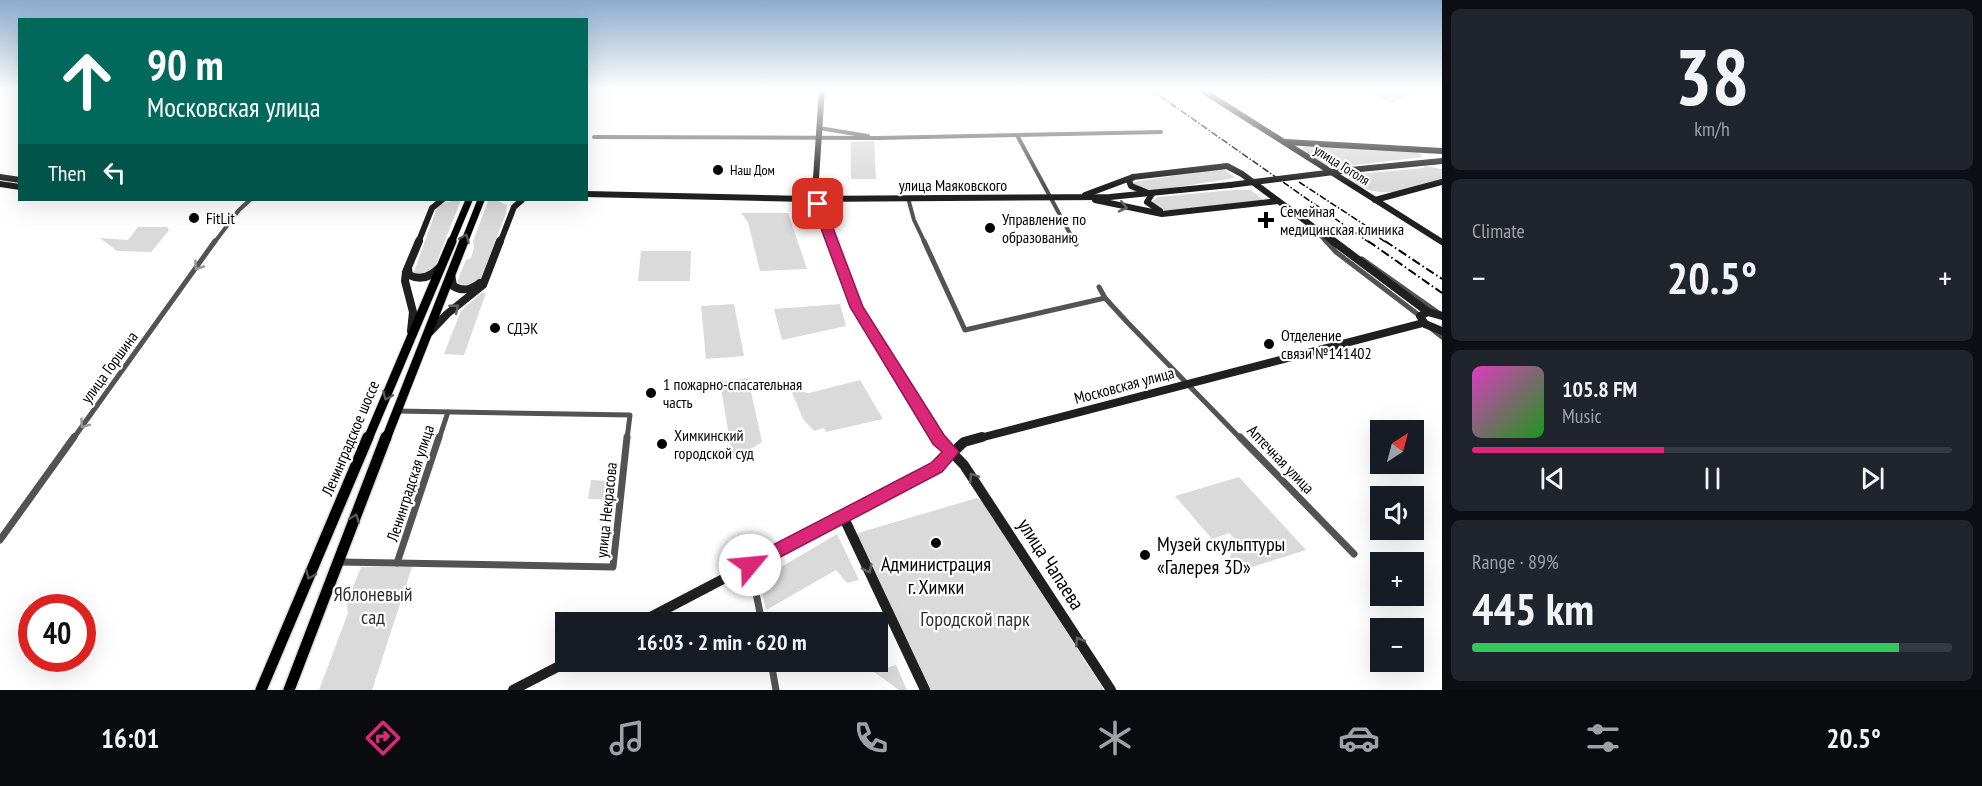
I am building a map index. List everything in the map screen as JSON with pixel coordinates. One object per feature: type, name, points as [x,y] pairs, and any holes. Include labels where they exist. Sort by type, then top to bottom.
[{"type":"highway","name":"Ленинградское шоссе","points":[[261,690],[468,202]]},
{"type":"highway","name":"Ленинградское шоссе","points":[[289,690],[423,342],[480,202]]},
{"type":"street","points":[[816,199],[820,121]]},
{"type":"street","name":"улица Гоголя","points":[[1250,121],[1442,242]]},
{"type":"street","points":[[819,128],[876,137]]},
{"type":"street","points":[[594,137],[817,139],[1018,137],[1161,132]]},
{"type":"street","points":[[1018,137],[1076,244]]},
{"type":"street","points":[[1283,142],[1442,151]]},
{"type":"street","points":[[1413,149],[1428,158],[1418,163]]},
{"type":"street","points":[[1418,163],[1442,161]]},
{"type":"street","points":[[1418,163],[1442,167]]},
{"type":"street","name":"улица Маяковского","points":[[588,196],[816,199],[1076,197],[1152,194],[1418,163]]},
{"type":"street","points":[[1076,197],[1133,177],[1227,166],[1344,250],[1425,319],[1442,337]]},
{"type":"street","points":[[1133,177],[1129,181],[1131,186],[1152,194],[1147,200],[1149,204],[1159,211],[1171,213]]},
{"type":"street","points":[[0,179],[18,180]]},
{"type":"street","points":[[0,179],[18,186]]},
{"type":"street","points":[[1375,200],[1442,182]]},
{"type":"street","points":[[1076,197],[1148,212],[1171,213],[1278,201]]},
{"type":"street","points":[[908,198],[914,220],[965,330],[1105,298]]},
{"type":"street","name":"улица Чапаева","points":[[816,199],[856,307],[934,432],[954,450],[1110,690]]},
{"type":"street","points":[[239,210],[240,201]]},
{"type":"street","name":"улица Горшина","points":[[0,540],[232,219],[249,201]]},
{"type":"street","points":[[429,201],[432,207]]},
{"type":"street","points":[[410,342],[413,312],[405,281],[408,266],[432,207],[441,201]]},
{"type":"street","points":[[423,342],[437,323],[481,287],[487,276],[512,203]]},
{"type":"street","points":[[1317,230],[1336,252],[1442,331]]},
{"type":"street","points":[[1344,250],[1372,265],[1442,316]]},
{"type":"street","points":[[408,266],[409,275],[418,279],[430,276],[441,266]]},
{"type":"street","points":[[451,272],[453,286],[462,290],[474,287],[487,276]]},
{"type":"street","name":"Аптечная улица","points":[[1099,287],[1105,298],[1354,554]]},
{"type":"street","points":[[1425,319],[1442,316]]},
{"type":"street","name":"Московская улица","points":[[661,612],[937,467],[964,442],[1425,319]]},
{"type":"street","name":"улица Некрасова","points":[[339,562],[613,567],[630,415],[396,411]]},
{"type":"street","name":"Ленинградская улица","points":[[398,563],[448,412]]},
{"type":"street","points":[[846,515],[925,690]]},
{"type":"street","points":[[750,565],[760,612]]},
{"type":"street","points":[[513,690],[555,668]]},
{"type":"street","points":[[773,672],[776,690]]},
{"type":"green space","points":[[874,141],[876,179],[851,179],[851,142]]},
{"type":"green space","points":[[1307,145],[1418,152],[1423,157],[1347,166],[1344,164],[1325,166],[1301,150]]},
{"type":"green space","points":[[1425,166],[1442,169],[1442,179],[1404,190],[1383,192],[1372,191],[1345,179],[1358,174],[1424,168]]},
{"type":"green space","points":[[1225,170],[1235,178],[1152,191],[1136,188],[1132,182]]},
{"type":"green space","points":[[1251,190],[1263,200],[1167,211],[1160,210],[1151,202],[1158,197]]},
{"type":"green space","points":[[461,201],[433,271],[427,275],[413,274],[438,205]]},
{"type":"green space","points":[[488,201],[498,201],[507,205],[506,213],[481,279],[475,284],[462,287],[457,282],[466,260],[471,258],[473,242]]},
{"type":"green space","points":[[741,213],[788,213],[807,269],[760,271],[748,222]]},
{"type":"green space","points":[[138,227],[167,227],[169,230],[151,252],[117,251],[100,238],[128,240]]},
{"type":"green space","points":[[641,251],[691,251],[690,281],[638,281]]},
{"type":"green space","points":[[481,293],[486,293],[464,355],[444,354],[461,311]]},
{"type":"green space","points":[[734,304],[744,356],[706,359],[701,306]]},
{"type":"green space","points":[[840,304],[846,326],[782,340],[774,309]]},
{"type":"green space","points":[[748,378],[762,442],[733,460],[720,382]]},
{"type":"green space","points":[[860,380],[883,419],[826,432],[824,428],[814,431],[803,419],[791,390],[809,393]]},
{"type":"green space","points":[[1239,477],[1306,550],[1239,571],[1229,559],[1237,541],[1229,533],[1212,539],[1175,496]]},
{"type":"green space","points":[[591,480],[611,481],[609,499],[588,499]]},
{"type":"green space","name":"Городской парк","points":[[977,498],[982,501],[1104,690],[930,690],[858,539],[858,533]]},
{"type":"green space","points":[[837,534],[859,580],[847,583],[836,570],[766,610],[759,580]]},
{"type":"green space","name":"Яблоневый сад","points":[[361,567],[412,567],[372,690],[319,690],[348,613],[347,603]]},
{"type":"green space","points":[[896,665],[907,690],[899,690],[874,672],[888,672],[888,668]]},
{"type":"railway","points":[[1196,121],[1370,243]]},
{"type":"railway","points":[[1299,182],[1377,233]]},
{"type":"railway","points":[[1369,231],[1387,243]]},
{"type":"railway","points":[[1368,241],[1442,293]]},
{"type":"railway","points":[[1385,241],[1442,279]]},
{"type":"place","name":"Наш Дом","points":[[718,170]]},
{"type":"place","name":"FitLit","points":[[194,218]]},
{"type":"place","name":"Семейная медицинская клиника","points":[[1266,220]]},
{"type":"place","name":"Управление по образованию","points":[[990,228]]},
{"type":"place","name":"СДЭК","points":[[495,328]]},
{"type":"place","name":"Отделение связи №141402","points":[[1269,344]]},
{"type":"place","name":"1 пожарно-спасательная часть","points":[[651,393]]},
{"type":"place","name":"Химкинский городской суд","points":[[662,444]]},
{"type":"place","name":"Администрация г. Химки","points":[[936,543]]},
{"type":"place","name":"Музей скульптуры «Галерея 3D»","points":[[1145,555]]},
{"type":"route","points":[[750,565],[937,467],[952,452],[939,440],[856,307],[818,204]]}]
